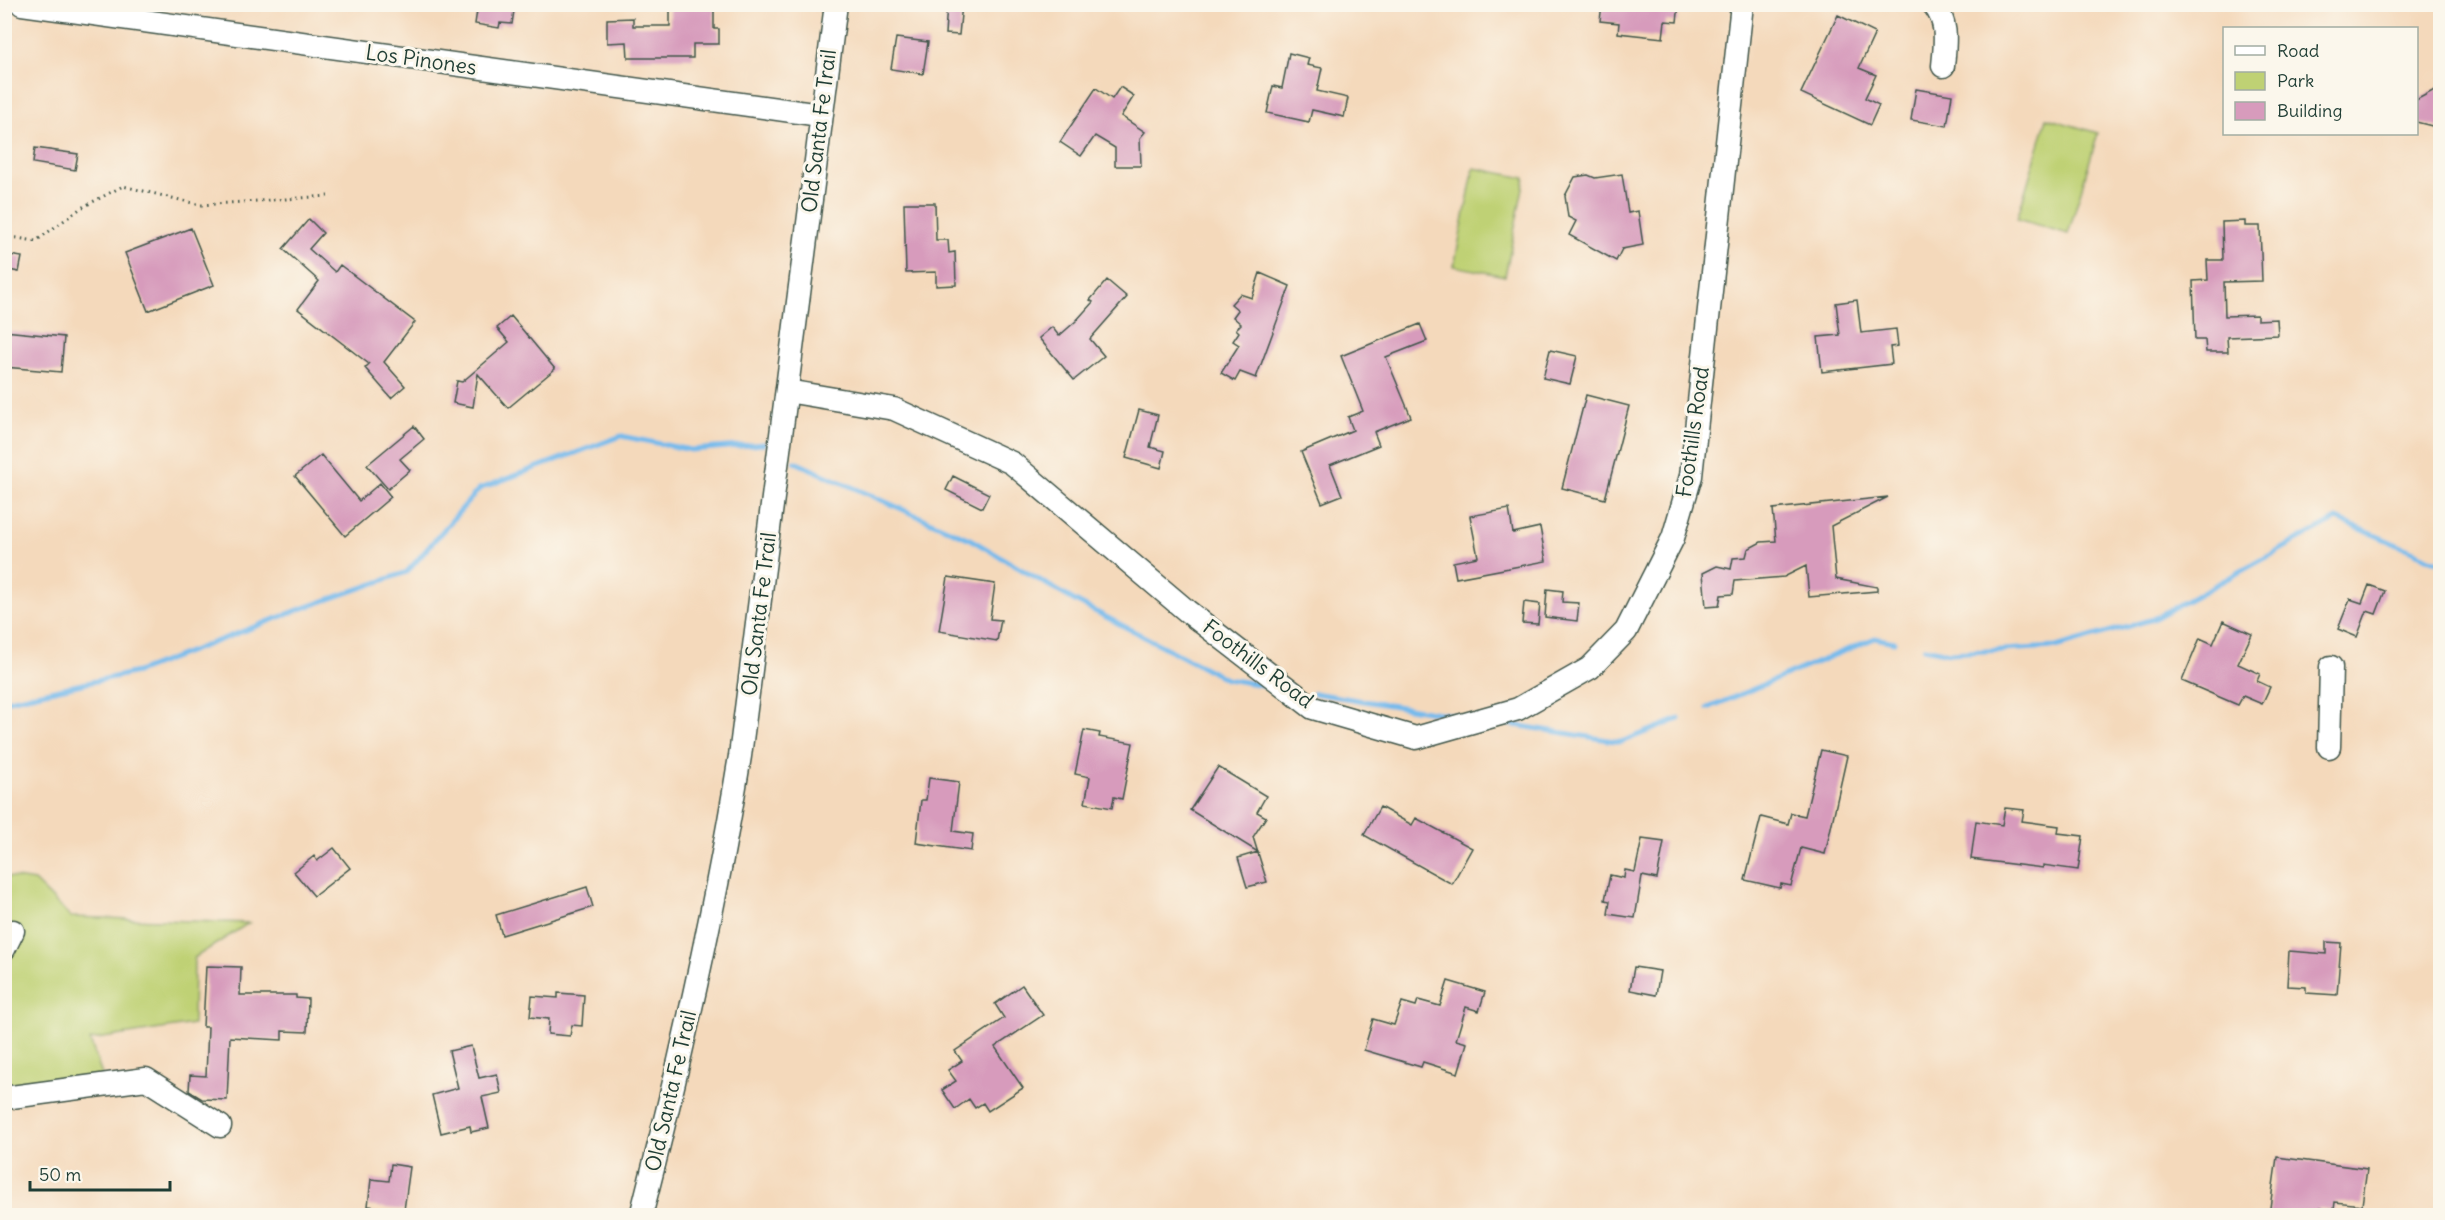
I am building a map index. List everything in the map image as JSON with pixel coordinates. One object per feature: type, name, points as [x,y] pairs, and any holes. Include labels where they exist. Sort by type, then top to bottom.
[{"type":"street","name":"Los Pinones","points":[[22,4],[820,115]]},
{"type":"street","name":"Old Santa Fe Trail","points":[[641,1215],[686,1029],[730,821],[742,745],[820,115],[836,4]]},
{"type":"street","name":"Foothills Road","points":[[787,391],[894,409],[1012,463],[1187,611],[1313,708],[1416,738],[1518,709],[1590,668],[1626,631],[1673,538],[1691,476],[1742,4]]},
{"type":"street","points":[[1933,4],[1941,14],[1945,33],[1942,66]]},
{"type":"street","points":[[2329,747],[2331,667]]},
{"type":"street","points":[[4,1098],[146,1079],[220,1126]]},
{"type":"path","points":[[4,236],[36,241],[81,208],[123,186],[201,205],[328,196]]},
{"type":"green space","points":[[2047,118],[2098,133],[2068,234],[2017,219]]},
{"type":"green space","points":[[1474,168],[1525,178],[1505,276],[1454,266]]},
{"type":"green space","points":[[4,876],[34,881],[71,917],[249,923],[194,958],[193,1024],[90,1040],[103,1078],[39,1092],[5,1082]]},
{"type":"building","points":[[478,4],[515,4],[512,24],[500,23],[499,28],[475,24]]},
{"type":"building","points":[[670,4],[714,4],[714,29],[719,29],[719,44],[693,44],[693,58],[628,58],[627,42],[607,43],[607,19],[633,18],[633,26],[670,26]]},
{"type":"building","points":[[947,4],[962,4],[959,35],[945,34]]},
{"type":"building","points":[[1602,4],[1679,4],[1677,22],[1665,21],[1663,38],[1618,33],[1619,23],[1600,21]]},
{"type":"building","points":[[1838,15],[1875,33],[1859,68],[1876,75],[1865,98],[1879,105],[1870,125],[1801,93]]},
{"type":"building","points":[[896,38],[928,42],[923,74],[891,69]]},
{"type":"building","points":[[1289,53],[1309,58],[1307,65],[1322,68],[1317,91],[1348,98],[1344,117],[1312,110],[1309,122],[1267,113],[1273,86],[1282,88]]},
{"type":"building","points":[[1120,87],[1134,96],[1121,116],[1145,132],[1140,138],[1141,166],[1115,166],[1115,148],[1095,136],[1081,156],[1060,142],[1096,88],[1112,99]]},
{"type":"building","points":[[2440,87],[2440,128],[2418,122],[2418,99]]},
{"type":"building","points":[[1916,89],[1952,95],[1947,126],[1911,120]]},
{"type":"building","points":[[35,148],[78,154],[75,170],[33,163]]},
{"type":"building","points":[[1622,174],[1628,213],[1638,211],[1643,245],[1622,249],[1616,261],[1569,235],[1576,221],[1568,217],[1565,196],[1575,177],[1588,175],[1595,178]]},
{"type":"building","points":[[904,203],[935,203],[936,240],[948,240],[949,253],[955,252],[956,285],[936,286],[936,272],[906,273]]},
{"type":"building","points":[[309,219],[323,233],[309,249],[335,272],[340,265],[415,322],[384,362],[405,386],[391,398],[365,368],[369,364],[298,309],[319,281],[283,249]]},
{"type":"building","points":[[2245,221],[2245,226],[2260,226],[2262,281],[2224,282],[2225,316],[2257,315],[2257,320],[2277,319],[2278,335],[2227,337],[2228,352],[2206,352],[2205,340],[2195,340],[2193,281],[2208,280],[2207,260],[2223,260],[2222,222]]},
{"type":"building","points":[[191,228],[214,285],[148,311],[125,253]]},
{"type":"building","points":[[4,254],[22,257],[19,272],[4,269]]},
{"type":"building","points":[[1260,273],[1290,286],[1256,378],[1240,372],[1235,381],[1221,373],[1239,345],[1233,341],[1239,332],[1236,329],[1241,324],[1233,317],[1238,310],[1231,304],[1240,294],[1252,298]]},
{"type":"building","points":[[1107,280],[1127,297],[1090,339],[1104,356],[1074,380],[1039,338],[1052,327],[1059,336],[1093,302],[1090,300]]},
{"type":"building","points":[[1857,300],[1861,333],[1896,329],[1898,346],[1890,347],[1892,364],[1822,372],[1818,337],[1840,335],[1836,303]]},
{"type":"building","points":[[511,316],[555,369],[508,408],[478,374],[473,407],[453,403],[457,381],[462,382],[509,342],[497,328]]},
{"type":"building","points":[[1420,324],[1427,341],[1386,357],[1411,417],[1374,432],[1379,445],[1330,465],[1342,495],[1322,503],[1301,452],[1353,430],[1348,417],[1363,411],[1341,356]]},
{"type":"building","points":[[4,331],[64,337],[61,372],[4,367]]},
{"type":"building","points":[[1550,350],[1577,356],[1570,384],[1543,378]]},
{"type":"building","points":[[1586,395],[1629,406],[1605,499],[1562,488]]},
{"type":"building","points":[[1139,410],[1158,415],[1150,447],[1165,451],[1161,468],[1126,458]]},
{"type":"building","points":[[414,426],[424,439],[400,459],[410,470],[388,489],[367,465]]},
{"type":"building","points":[[321,455],[359,501],[380,483],[391,497],[345,536],[295,476]]},
{"type":"building","points":[[953,476],[989,494],[982,508],[946,490]]},
{"type":"building","points":[[1888,497],[1831,526],[1836,579],[1877,587],[1877,591],[1809,597],[1806,566],[1784,577],[1735,581],[1733,594],[1721,595],[1719,606],[1706,607],[1703,573],[1717,566],[1731,569],[1733,558],[1746,557],[1748,549],[1761,542],[1776,541],[1773,509]]},
{"type":"building","points":[[1509,509],[1513,533],[1540,527],[1546,561],[1456,578],[1453,562],[1478,557],[1470,516]]},
{"type":"building","points":[[948,577],[995,584],[990,619],[1001,620],[997,641],[939,631]]},
{"type":"building","points":[[2369,585],[2385,591],[2376,614],[2367,611],[2357,637],[2338,629],[2350,599],[2362,603]]},
{"type":"building","points":[[1547,589],[1563,591],[1562,602],[1579,603],[1577,621],[1545,617]]},
{"type":"building","points":[[1524,602],[1540,604],[1538,624],[1522,623]]},
{"type":"building","points":[[2223,621],[2252,634],[2238,664],[2260,674],[2257,681],[2270,687],[2262,704],[2243,696],[2238,705],[2182,681],[2200,638],[2213,644]]},
{"type":"building","points":[[1084,730],[1100,733],[1099,737],[1133,743],[1122,799],[1114,797],[1112,808],[1085,803],[1090,777],[1075,774]]},
{"type":"building","points":[[1821,750],[1847,756],[1825,854],[1801,848],[1791,886],[1781,884],[1780,888],[1745,880],[1761,817],[1788,824],[1791,813],[1805,816]]},
{"type":"building","points":[[1218,767],[1266,796],[1257,812],[1266,817],[1253,837],[1258,852],[1190,810]]},
{"type":"building","points":[[929,778],[959,782],[953,831],[973,834],[971,851],[916,843],[921,800],[926,800]]},
{"type":"building","points":[[1380,807],[1412,825],[1416,818],[1472,848],[1452,884],[1364,835]]},
{"type":"building","points":[[2005,808],[2024,810],[2022,821],[2059,826],[2058,833],[2083,836],[2078,870],[1971,859],[1976,821],[2002,825]]},
{"type":"building","points":[[1642,839],[1664,842],[1657,879],[1642,876],[1635,918],[1608,914],[1610,901],[1605,900],[1610,875],[1624,878],[1625,870],[1635,872]]},
{"type":"building","points":[[334,848],[350,868],[314,896],[294,872],[314,856],[317,861]]},
{"type":"building","points":[[1258,852],[1267,882],[1247,887],[1238,858]]},
{"type":"building","points":[[587,887],[593,907],[502,935],[496,915]]},
{"type":"building","points":[[2326,942],[2341,943],[2337,995],[2306,993],[2306,987],[2287,986],[2289,951],[2326,954]]},
{"type":"building","points":[[206,966],[241,967],[240,995],[296,995],[296,998],[308,999],[307,1032],[282,1031],[282,1040],[230,1037],[227,1100],[202,1099],[189,1091],[190,1075],[206,1076],[208,1027],[203,1027]]},
{"type":"building","points":[[1634,967],[1660,971],[1656,995],[1630,990]]},
{"type":"building","points":[[1448,981],[1485,992],[1479,1011],[1466,1007],[1456,1040],[1467,1043],[1458,1073],[1423,1062],[1421,1067],[1364,1050],[1373,1019],[1394,1025],[1402,1002],[1416,1006],[1418,1000],[1440,1006]]},
{"type":"building","points":[[1022,985],[1043,1015],[995,1047],[1023,1088],[988,1111],[983,1103],[975,1108],[969,1099],[955,1109],[942,1090],[956,1081],[948,1070],[962,1061],[955,1051],[1004,1018],[995,1004]]},
{"type":"building","points":[[558,993],[584,995],[582,1026],[572,1025],[570,1036],[548,1034],[549,1019],[530,1017],[532,996],[558,998]]},
{"type":"building","points":[[471,1046],[479,1078],[497,1074],[501,1093],[482,1097],[489,1128],[471,1132],[470,1126],[441,1133],[432,1095],[458,1088],[449,1051]]},
{"type":"building","points":[[2277,1157],[2367,1169],[2362,1205],[2335,1202],[2334,1210],[2319,1208],[2318,1215],[2269,1215]]},
{"type":"building","points":[[391,1164],[410,1167],[404,1210],[368,1206],[371,1179],[389,1181]]},
{"type":"waterway","points":[[4,701],[137,672],[298,610],[407,572],[479,489],[621,436],[691,450],[764,444]]},
{"type":"waterway","points":[[795,462],[970,539],[1075,601],[1226,679],[1263,685]]},
{"type":"waterway","points":[[1924,648],[1950,653],[2056,647],[2153,619],[2337,519],[2440,563]]},
{"type":"waterway","points":[[1708,708],[1875,638],[1894,642]]},
{"type":"waterway","points":[[1314,693],[1452,715]]},
{"type":"waterway","points":[[1508,724],[1621,742],[1679,719]]}]
